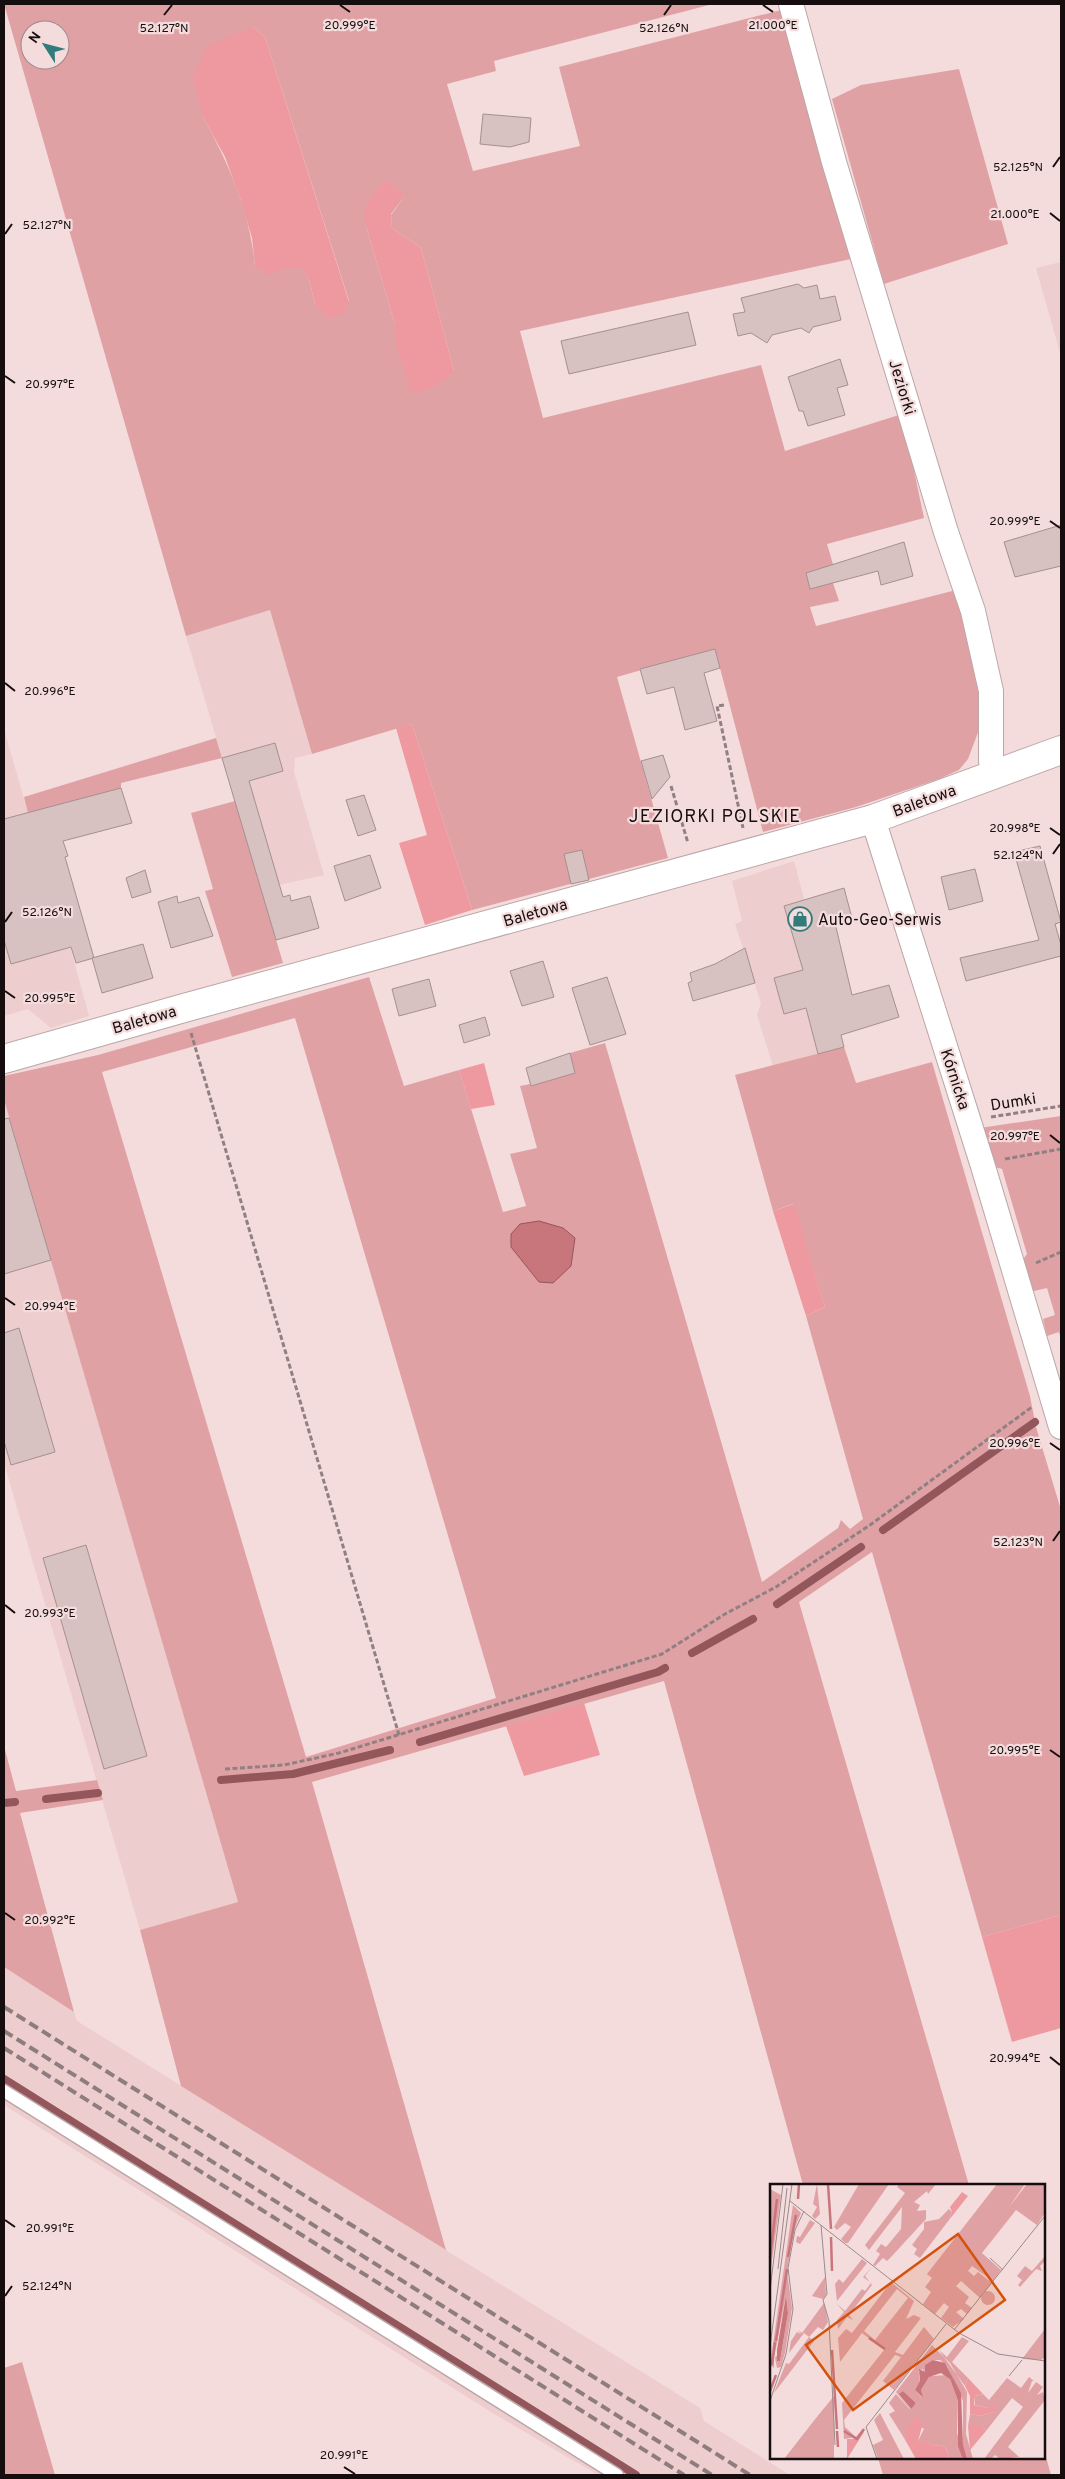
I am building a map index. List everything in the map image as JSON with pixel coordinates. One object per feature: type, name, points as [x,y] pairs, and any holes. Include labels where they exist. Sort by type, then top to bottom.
[{"type":"street","name":"Jeziorki","points":[[791,4],[834,162],[946,532],[973,611],[991,692],[991,762],[993,774]]},
{"type":"street","name":"Baletowa","points":[[4,1060],[184,1008],[873,819],[1061,750]]},
{"type":"street","name":"Kórnicka","points":[[873,819],[969,1120],[1061,1427]]},
{"type":"lane","points":[[4,2091],[617,2475]]},
{"type":"path","points":[[724,705],[717,706],[719,724],[745,836]]},
{"type":"path","points":[[671,786],[690,852]]},
{"type":"path","points":[[184,1008],[399,1735]]},
{"type":"path","name":"Dumki","points":[[969,1120],[1061,1106]]},
{"type":"path","points":[[982,1163],[1061,1149]]},
{"type":"path","points":[[225,1769],[284,1765],[339,1753],[662,1654],[725,1614],[776,1587],[870,1525],[1050,1394]]},
{"type":"shaded area","points":[[4,4],[713,4],[494,61],[496,71],[447,84],[473,171],[580,146],[559,67],[781,10],[851,259],[520,331],[543,418],[761,365],[785,451],[902,414],[924,518],[827,544],[838,581],[833,583],[839,601],[810,607],[816,626],[956,590],[985,714],[968,759],[959,770],[939,779],[856,807],[763,832],[715,649],[617,677],[668,858],[472,910],[412,724],[312,754],[270,610],[186,636],[23,70],[70,70],[70,20],[20,20],[20,60]],"holes":[[[253,27],[265,37],[349,301],[315,305],[310,282],[302,266],[255,266],[248,227],[237,189],[203,117]],[[404,197],[391,215],[392,228],[421,248],[454,371],[395,342],[395,324],[366,226]]]},
{"type":"shaded area","points":[[253,27],[265,37],[349,302],[342,315],[329,318],[315,305],[310,282],[302,267],[286,268],[268,275],[255,266],[252,238],[240,198],[225,157],[203,117],[193,77],[207,46]]},
{"type":"shaded area","points":[[959,69],[1008,244],[884,284],[832,99],[861,85]]},
{"type":"shaded area","points":[[385,181],[396,186],[404,197],[391,214],[392,228],[421,248],[454,371],[434,387],[416,392],[410,391],[395,342],[395,324],[366,226],[364,212],[373,194]]},
{"type":"shaded area","points":[[1061,262],[1061,356],[1036,268]]},
{"type":"shaded area","points":[[270,610],[312,754],[295,758],[294,772],[324,875],[261,889],[186,636]]},
{"type":"shaded area","points":[[412,724],[472,910],[425,925],[399,843],[427,835],[396,728]]},
{"type":"shaded area","points":[[4,729],[28,813],[47,863],[89,1016],[51,1028],[28,1009],[4,1016]]},
{"type":"shaded area","points":[[216,738],[222,758],[121,783],[121,788],[28,813],[24,797]]},
{"type":"shaded area","points":[[235,801],[283,963],[232,977],[205,891],[213,889],[191,813]]},
{"type":"shaded area","points":[[794,861],[844,1047],[773,1066],[757,1015],[761,1003],[735,924],[742,921],[732,881]]},
{"type":"shaded area","points":[[369,977],[404,1086],[459,1070],[503,1212],[526,1206],[510,1154],[537,1148],[520,1086],[530,1084],[531,1086],[574,1073],[570,1053],[605,1043],[762,1582],[838,1528],[841,1520],[850,1529],[863,1519],[806,1316],[825,1307],[793,1204],[773,1211],[735,1075],[844,1047],[856,1083],[932,1062],[1030,1396],[1036,1427],[1061,1510],[1061,1915],[982,1937],[872,1552],[799,1602],[969,2184],[803,2184],[664,1681],[312,1782],[446,2250],[181,2086],[140,1930],[238,1902],[5,1103],[4,1076],[98,1055]],"holes":[[[295,1018],[496,1698],[306,1757],[102,1072]]]},
{"type":"shaded area","points":[[484,1063],[495,1105],[471,1109],[459,1070]]},
{"type":"shaded area","points":[[4,1099],[238,1902],[140,1930],[4,1463]]},
{"type":"shaded area","points":[[1061,1116],[1061,1339],[1059,1332],[1047,1336],[1043,1319],[1055,1315],[1047,1288],[1030,1292],[1021,1262],[1027,1254],[1002,1169],[991,1166],[980,1128]]},
{"type":"shaded area","points":[[794,1204],[825,1307],[806,1316],[773,1211]]},
{"type":"shaded area","points":[[539,1221],[563,1228],[575,1238],[571,1266],[553,1283],[539,1282],[511,1247],[511,1234],[520,1224]]},
{"type":"shaded area","points":[[584,1703],[600,1755],[524,1776],[506,1726]]},
{"type":"shaded area","points":[[4,1746],[16,1791],[97,1780],[103,1800],[20,1813],[74,2012],[4,1967]]},
{"type":"shaded area","points":[[1061,1915],[1061,2028],[1012,2042],[982,1937]]},
{"type":"shaded area","points":[[4,1967],[74,2012],[77,2021],[700,2408],[704,2421],[790,2475],[598,2475],[491,2412],[4,2105]]},
{"type":"shaded area","points":[[22,2362],[55,2475],[4,2475],[4,2368]]},
{"type":"shaded area","points":[[1045,2454],[1051,2475],[883,2475],[878,2459],[1045,2459]]},
{"type":"building","points":[[483,114],[531,118],[529,142],[510,147],[480,144]]},
{"type":"building","points":[[798,284],[804,288],[817,285],[820,299],[835,296],[841,320],[813,327],[809,333],[801,328],[772,335],[767,343],[751,333],[738,336],[733,314],[745,312],[741,298]]},
{"type":"building","points":[[688,312],[696,345],[569,374],[561,341]]},
{"type":"building","points":[[840,359],[848,385],[837,388],[845,415],[808,426],[803,411],[799,411],[788,377]]},
{"type":"building","points":[[1061,525],[1061,566],[1015,577],[1004,542]]},
{"type":"building","points":[[904,542],[913,576],[881,585],[878,571],[810,589],[806,573]]},
{"type":"building","points":[[715,649],[720,668],[704,673],[717,721],[685,730],[674,687],[647,694],[640,669]]},
{"type":"building","points":[[275,743],[283,771],[249,781],[283,897],[290,895],[291,901],[310,896],[319,928],[276,940],[222,758]]},
{"type":"building","points":[[663,755],[670,777],[652,799],[641,761]]},
{"type":"building","points":[[121,788],[132,823],[63,841],[68,856],[65,857],[94,958],[76,963],[71,947],[11,964],[4,940],[4,819]]},
{"type":"building","points":[[364,795],[376,830],[358,836],[346,800]]},
{"type":"building","points":[[1040,846],[1061,922],[1055,924],[1061,945],[1061,956],[966,981],[960,958],[1039,940],[1014,852]]},
{"type":"building","points":[[582,850],[589,880],[571,884],[564,854]]},
{"type":"building","points":[[370,855],[381,888],[345,901],[334,866]]},
{"type":"building","points":[[975,869],[983,901],[949,910],[941,877]]},
{"type":"building","points":[[145,870],[151,892],[132,898],[126,878]]},
{"type":"building","points":[[844,888],[852,918],[835,923],[852,995],[889,985],[899,1017],[841,1035],[844,1047],[818,1054],[806,1008],[784,1014],[774,978],[803,970],[784,906]]},
{"type":"building","points":[[177,896],[178,903],[199,897],[213,936],[171,948],[158,902]]},
{"type":"building","points":[[143,944],[153,978],[102,993],[92,958]]},
{"type":"building","points":[[745,948],[755,983],[693,1001],[688,983],[692,981],[690,973],[715,964]]},
{"type":"building","points":[[543,961],[554,997],[522,1006],[510,971]]},
{"type":"building","points":[[607,977],[626,1034],[590,1045],[572,988]]},
{"type":"building","points":[[429,979],[436,1006],[399,1016],[392,989]]},
{"type":"building","points":[[485,1017],[490,1035],[464,1043],[459,1025]]},
{"type":"building","points":[[570,1053],[575,1073],[531,1086],[526,1068]]},
{"type":"building","points":[[9,1118],[51,1260],[4,1274],[4,1119]]},
{"type":"building","points":[[19,1328],[55,1452],[11,1465],[4,1441],[4,1333]]},
{"type":"building","points":[[86,1545],[147,1756],[104,1769],[43,1558]]},
{"type":"waterway","points":[[883,1530],[1035,1422]]},
{"type":"waterway","points":[[777,1604],[861,1547]]},
{"type":"waterway","points":[[692,1653],[753,1619]]},
{"type":"waterway","points":[[420,1742],[658,1672],[665,1668]]},
{"type":"waterway","points":[[221,1780],[293,1774],[390,1750]]},
{"type":"waterway","points":[[46,1799],[98,1793]]},
{"type":"waterway","points":[[4,1803],[15,1802]]},
{"type":"waterway","points":[[4,2079],[636,2475]]},
{"type":"railway","points":[[4,2007],[750,2475]]},
{"type":"railway","points":[[4,2031],[712,2475]]},
{"type":"railway","points":[[4,2048],[684,2475]]},
{"type":"place","name":"Auto-Geo-Serwis","points":[[800,919]]},
{"type":"district","name":"JEZIORKI POLSKIE","points":[[715,816]]}]
